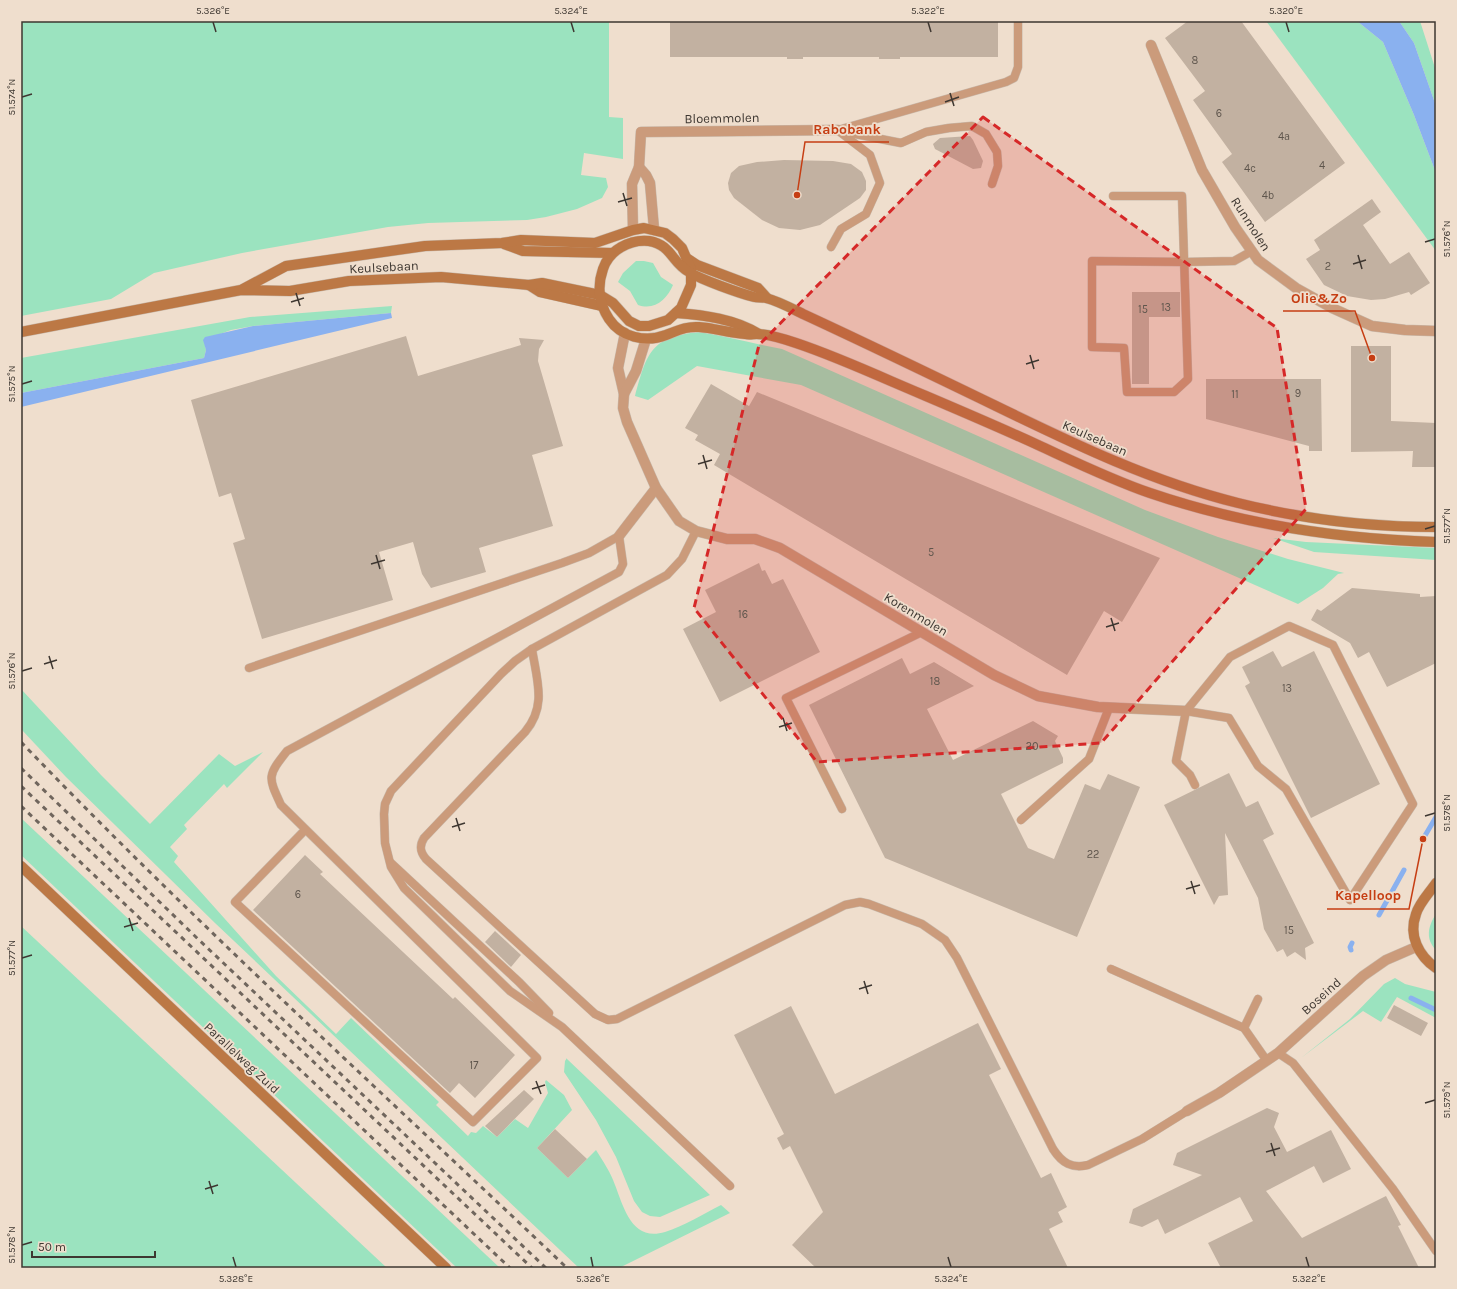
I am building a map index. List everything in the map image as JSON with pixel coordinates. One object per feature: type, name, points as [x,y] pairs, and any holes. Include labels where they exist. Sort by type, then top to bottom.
[{"type":"main road","name":"Keulsebaan","points":[[241,290],[286,266],[425,246],[502,243],[521,240],[595,243],[605,241],[633,230],[644,228],[654,229]]},
{"type":"main road","points":[[600,295],[613,303],[629,321],[639,326],[649,326],[661,323],[676,313],[689,292],[691,274],[688,259],[682,248],[673,239],[665,233],[654,229]]},
{"type":"main road","points":[[631,243],[633,230]]},
{"type":"main road","points":[[691,274],[678,265],[670,250],[663,246],[645,241],[631,243],[612,254],[605,263],[600,278],[600,295],[602,306],[613,325],[625,333],[646,339],[662,337],[680,329],[697,326],[745,334],[758,334],[794,342],[845,361],[970,414],[1109,477],[1149,493],[1213,512],[1307,532],[1379,540],[1436,542]]},
{"type":"main road","name":"Keulsebaan","points":[[502,243],[523,251],[612,254]]},
{"type":"main road","name":"Keulsebaan","points":[[688,259],[758,288],[767,298]]},
{"type":"main road","name":"Keulsebaan","points":[[691,274],[754,297],[767,298],[817,320],[1044,430],[1098,454],[1166,481],[1238,503],[1286,514],[1379,525],[1436,527]]},
{"type":"main road","name":"Keulsebaan","points":[[21,332],[241,290],[290,291],[349,281],[441,277],[529,285],[542,283],[600,295]]},
{"type":"main road","name":"Keulsebaan","points":[[529,285],[540,292],[602,306]]},
{"type":"main road","points":[[676,313],[703,315],[745,325],[758,334]]},
{"type":"main road","points":[[646,339],[649,326]]},
{"type":"main road","name":"Parallelweg Zuid","points":[[21,866],[446,1268]]},
{"type":"main road","points":[[1436,882],[1416,914],[1413,930],[1416,947],[1425,960],[1436,968]]},
{"type":"street","name":"Runmolen","points":[[1151,45],[1202,170],[1235,227],[1258,260],[1296,288],[1332,308],[1372,326],[1405,330],[1436,331]]},
{"type":"street","name":"Bloemmolen","points":[[633,230],[632,184],[639,167],[641,132],[838,130]]},
{"type":"street","points":[[639,167],[646,175],[650,183],[654,229]]},
{"type":"street","name":"Korenmolen","points":[[625,333],[618,368],[624,394],[623,408],[627,422],[656,488],[679,521],[696,531],[727,540],[755,539],[780,548],[994,675],[1038,696],[1109,708],[1186,711]]},
{"type":"street","name":"Korenmolen","points":[[624,394],[636,371],[646,339]]},
{"type":"street","points":[[619,536],[656,488]]},
{"type":"street","name":"Boseind","points":[[1187,1111],[1219,1093],[1278,1053],[1363,976],[1386,960],[1416,947]]},
{"type":"lane","points":[[838,130],[1006,82],[1014,78],[1018,67],[1018,21]]},
{"type":"lane","points":[[838,130],[901,143],[926,132],[972,126],[986,134],[997,152],[998,166],[992,184]]},
{"type":"lane","points":[[830,247],[841,229],[866,214],[880,182],[870,155],[838,130]]},
{"type":"lane","points":[[1113,196],[1182,196],[1184,262],[1188,379],[1174,392],[1126,392],[1124,348],[1092,347],[1092,261],[1184,262],[1234,261],[1252,251]]},
{"type":"lane","points":[[562,1027],[510,991],[428,913],[404,888],[388,860],[385,843],[385,804],[391,791],[501,674],[532,649],[667,575],[682,558],[696,531]]},
{"type":"lane","points":[[249,668],[562,563],[589,553],[619,536],[623,564],[619,572],[287,751],[273,769],[270,783],[281,805],[537,1058],[473,1122],[235,902],[305,830]]},
{"type":"lane","points":[[1186,711],[1229,718],[1258,766],[1286,789],[1350,900],[1413,804],[1333,646],[1289,626],[1230,657],[1186,711],[1176,761],[1190,775],[1195,785]]},
{"type":"lane","points":[[842,810],[786,698],[922,632]]},
{"type":"lane","points":[[532,649],[539,696],[538,711],[532,724],[424,838],[420,845],[420,850],[426,859],[595,1014],[608,1020],[617,1019],[845,905],[864,903],[922,924],[945,940],[957,958],[1053,1150],[1064,1162],[1079,1167],[1088,1165],[1142,1139],[1187,1111]]},
{"type":"lane","points":[[1021,820],[1089,759],[1109,708]]},
{"type":"lane","points":[[388,860],[519,982],[562,1027],[730,1186]]},
{"type":"lane","points":[[1111,969],[1244,1028],[1267,1061]]},
{"type":"lane","points":[[1244,1028],[1258,999]]},
{"type":"lane","points":[[1278,1053],[1293,1063],[1392,1189],[1436,1251]]},
{"type":"highlighted area","points":[[983,117],[1277,328],[1306,509],[1101,743],[817,762],[694,608],[759,345]]},
{"type":"green space","points":[[21,21],[609,21],[609,117],[623,118],[623,159],[584,153],[581,175],[606,178],[608,187],[602,198],[577,209],[527,220],[428,223],[388,227],[242,253],[154,273],[111,299],[21,316]]},
{"type":"green space","points":[[1266,21],[1357,21],[1383,42],[1414,115],[1436,173],[1436,251]]},
{"type":"green space","points":[[1399,21],[1420,21],[1436,71],[1436,106],[1414,43]]},
{"type":"green space","points":[[636,261],[653,263],[661,277],[673,285],[664,299],[655,305],[638,305],[630,291],[618,282],[623,273]]},
{"type":"green space","points":[[392,306],[391,313],[253,326],[231,330],[204,340],[206,350],[204,358],[21,393],[21,358],[250,317]]},
{"type":"green space","points":[[699,332],[782,349],[1145,510],[1218,537],[1288,559],[1344,573],[1338,574],[1323,588],[1298,604],[801,385],[697,366],[648,400],[635,396],[648,358],[660,343],[683,334]]},
{"type":"green space","points":[[1273,538],[1306,542],[1436,548],[1436,560],[1314,552]]},
{"type":"green space","points":[[21,689],[101,775],[150,824],[219,754],[235,766],[263,752],[227,788],[224,784],[184,825],[187,829],[170,847],[178,856],[174,862],[276,976],[336,1034],[351,1018],[439,1102],[436,1105],[468,1136],[471,1132],[476,1133],[483,1126],[497,1137],[515,1119],[528,1128],[548,1093],[545,1082],[546,1080],[564,1095],[572,1110],[537,1148],[568,1178],[596,1150],[607,1167],[626,1213],[637,1228],[654,1234],[665,1232],[721,1205],[730,1213],[619,1268],[579,1268],[215,923],[66,777],[21,729]]},
{"type":"green space","points":[[21,818],[500,1268],[457,1268],[21,855]]},
{"type":"green space","points":[[1436,914],[1436,950],[1430,941],[1429,932],[1431,923]]},
{"type":"green space","points":[[21,926],[387,1268],[21,1268]]},
{"type":"green space","points":[[1395,978],[1405,984],[1436,992],[1436,1018],[1397,997],[1381,1022],[1363,1011],[1301,1058],[1350,1019],[1384,984]]},
{"type":"green space","points":[[567,1058],[710,1195],[660,1217],[650,1216],[642,1212],[634,1201],[616,1157],[596,1120],[564,1072],[565,1061]]},
{"type":"water","points":[[1357,21],[1399,21],[1414,43],[1436,106],[1436,173],[1414,115],[1383,42]]},
{"type":"water","points":[[391,313],[392,318],[21,407],[21,393],[204,358],[206,350],[203,340],[205,337],[253,326]]},
{"type":"building","points":[[670,21],[998,21],[998,57],[900,57],[900,59],[879,59],[879,57],[803,57],[803,59],[787,59],[787,57],[670,57]]},
{"type":"building","points":[[1188,21],[1241,21],[1345,163],[1265,222],[1222,162],[1232,154],[1193,100],[1205,91],[1165,38]]},
{"type":"building","points":[[970,136],[983,161],[981,168],[973,169],[935,149],[933,144],[940,138]]},
{"type":"building","points":[[784,160],[833,161],[851,164],[862,172],[866,181],[866,190],[860,198],[820,225],[800,230],[779,228],[762,220],[734,198],[729,190],[728,183],[731,173],[739,166],[757,162]]},
{"type":"building","points":[[1372,199],[1381,212],[1363,225],[1390,264],[1409,252],[1430,283],[1411,295],[1409,292],[1385,299],[1371,300],[1347,296],[1324,285],[1306,259],[1320,250],[1314,240]]},
{"type":"building","points":[[1132,292],[1180,292],[1180,317],[1149,317],[1149,384],[1132,384]]},
{"type":"building","points":[[406,336],[418,376],[521,345],[519,338],[544,340],[539,349],[538,361],[563,446],[532,455],[553,526],[479,548],[486,572],[431,588],[422,574],[413,542],[379,552],[393,600],[262,639],[233,543],[245,539],[231,493],[219,497],[191,400]]},
{"type":"building","points":[[1351,346],[1391,346],[1391,421],[1436,423],[1436,467],[1412,467],[1413,451],[1351,452]]},
{"type":"building","points":[[1206,379],[1321,379],[1322,451],[1309,451],[1309,446],[1206,419]]},
{"type":"building","points":[[711,384],[749,406],[757,392],[1160,558],[1122,622],[1104,611],[1067,675],[714,465],[720,454],[695,440],[698,435],[685,428]]},
{"type":"building","points":[[759,563],[762,571],[765,570],[772,584],[783,579],[820,652],[720,702],[683,629],[716,612],[705,590]]},
{"type":"building","points":[[1352,588],[1420,594],[1420,597],[1436,596],[1436,663],[1387,687],[1369,652],[1358,658],[1350,643],[1311,620],[1317,609],[1321,611]]},
{"type":"building","points":[[1273,651],[1282,667],[1314,651],[1380,784],[1311,818],[1245,686],[1250,683],[1242,667]]},
{"type":"building","points":[[902,658],[910,674],[934,662],[974,686],[927,709],[953,760],[1033,721],[1058,736],[1055,741],[1063,758],[1063,763],[1001,794],[1028,848],[1054,859],[1085,784],[1100,790],[1108,774],[1140,787],[1077,937],[885,858],[809,705]]},
{"type":"building","points":[[1229,773],[1246,807],[1258,801],[1274,834],[1263,840],[1314,943],[1305,948],[1306,960],[1295,952],[1287,957],[1283,949],[1277,952],[1264,929],[1258,898],[1225,833],[1228,895],[1219,896],[1214,905],[1164,805]]},
{"type":"building","points":[[305,855],[323,872],[320,874],[453,999],[455,997],[515,1055],[475,1098],[459,1083],[450,1093],[253,910]]},
{"type":"building","points":[[495,931],[521,955],[511,967],[485,942]]},
{"type":"building","points":[[1394,1005],[1428,1023],[1421,1036],[1387,1018]]},
{"type":"building","points":[[791,1006],[835,1094],[978,1023],[1001,1069],[989,1075],[1041,1178],[1051,1173],[1067,1207],[1058,1212],[1063,1222],[1049,1229],[1068,1268],[816,1268],[792,1245],[823,1212],[790,1146],[783,1150],[777,1138],[784,1134],[734,1035]]},
{"type":"building","points":[[524,1090],[534,1099],[497,1137],[485,1126]]},
{"type":"building","points":[[1267,1108],[1279,1113],[1274,1127],[1287,1152],[1331,1130],[1351,1169],[1323,1183],[1314,1166],[1266,1191],[1302,1238],[1386,1196],[1401,1225],[1398,1226],[1419,1268],[1221,1268],[1208,1243],[1253,1221],[1240,1197],[1165,1234],[1158,1219],[1142,1227],[1129,1223],[1133,1209],[1202,1175],[1173,1165],[1177,1153]]},
{"type":"building","points":[[555,1129],[587,1159],[568,1178],[537,1148]]},
{"type":"waterway","points":[[1423,839],[1436,817]]},
{"type":"waterway","points":[[1379,915],[1404,870]]},
{"type":"waterway","points":[[1351,950],[1350,947],[1352,943]]},
{"type":"waterway","points":[[1411,998],[1436,1010]]},
{"type":"railway","points":[[21,742],[87,810],[222,943],[567,1268]]},
{"type":"railway","points":[[21,768],[198,939],[546,1268]]},
{"type":"railway","points":[[21,786],[532,1268]]},
{"type":"railway","points":[[21,806],[510,1268]]},
{"type":"place","name":"Rabobank","points":[[797,195]]},
{"type":"place","name":"Olie&Zo","points":[[1372,358]]},
{"type":"place","name":"Kapelloop","points":[[1423,839]]}]
